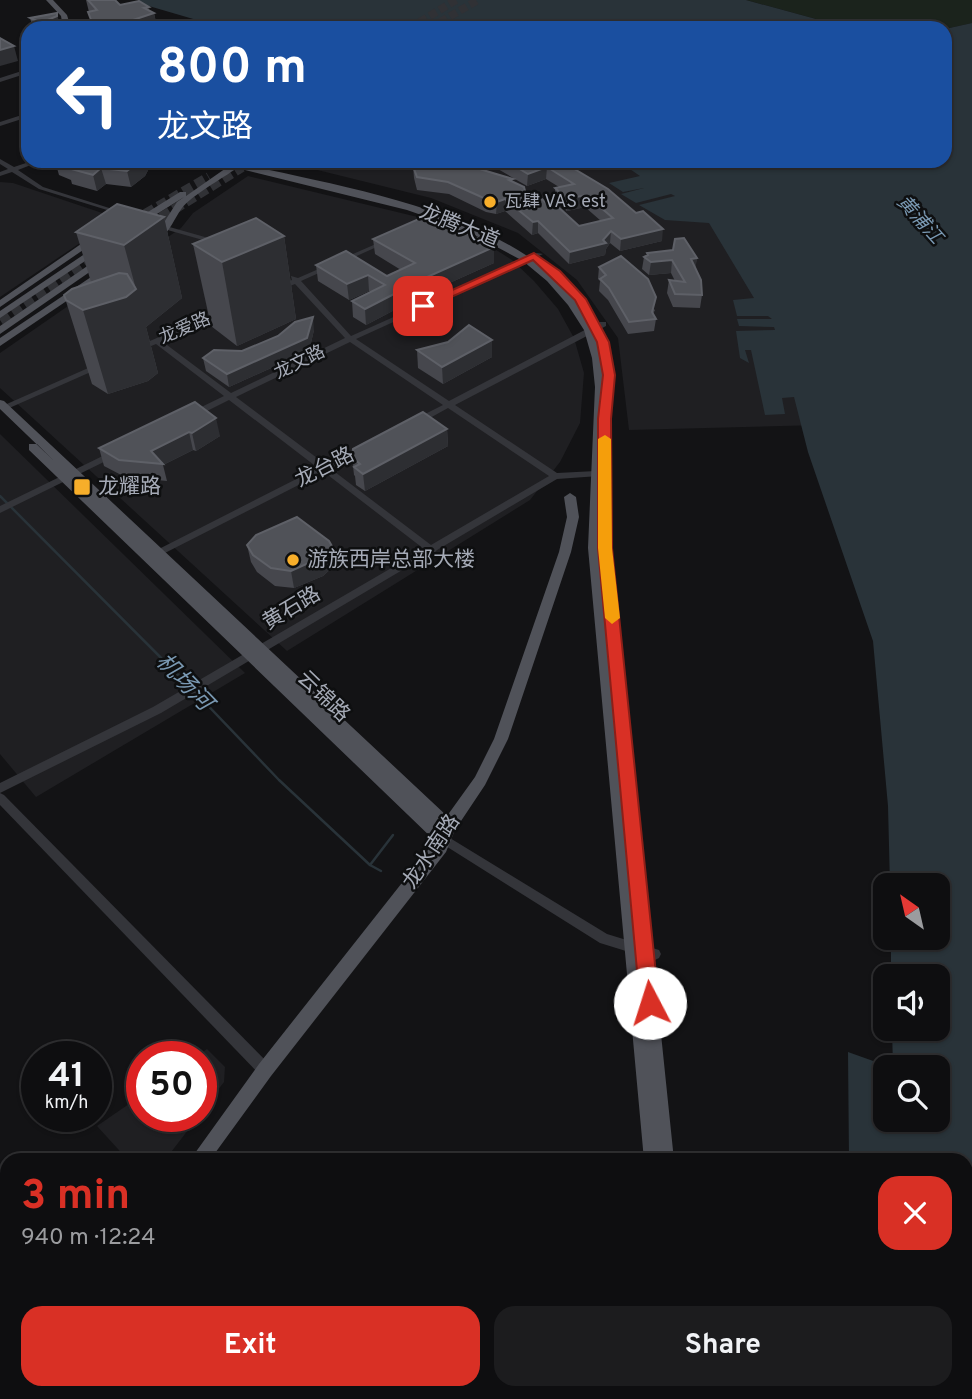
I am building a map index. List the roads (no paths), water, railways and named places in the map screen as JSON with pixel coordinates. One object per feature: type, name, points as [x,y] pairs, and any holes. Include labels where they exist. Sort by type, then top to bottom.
[{"type":"main road","points":[[50,0],[64,15],[65,21]]},
{"type":"main road","points":[[59,0],[72,14],[74,21]]},
{"type":"main road","points":[[130,228],[227,168]]},
{"type":"main road","points":[[142,232],[229,168]]},
{"type":"main road","name":"龙腾大道","points":[[259,168],[442,217],[533,256]]},
{"type":"main road","name":"龙腾大道","points":[[262,168],[439,210],[484,228],[533,256],[573,290],[587,308],[596,327],[608,364],[594,548],[645,951],[664,1153]]},
{"type":"main road","points":[[116,224],[186,193]]},
{"type":"main road","points":[[136,250],[166,228],[180,204]]},
{"type":"main road","points":[[0,303],[108,236],[0,312]]},
{"type":"main road","points":[[1,336],[112,260]]},
{"type":"main road","name":"云锦路","points":[[1,409],[446,833]]},
{"type":"main road","name":"云锦路","points":[[69,475],[158,553],[256,653]]},
{"type":"main road","name":"龙水南路","points":[[204,1153],[446,833],[480,781],[501,738],[565,552],[573,517],[570,497]]},
{"type":"main road","name":"龙腾大道","points":[[645,951],[653,1153]]},
{"type":"street","points":[[0,79],[21,73]]},
{"type":"street","points":[[0,124],[21,116]]},
{"type":"street","points":[[0,161],[41,188],[132,216]]},
{"type":"street","points":[[0,174],[21,167]]},
{"type":"street","points":[[426,225],[442,217]]},
{"type":"street","points":[[166,228],[228,245]]},
{"type":"street","points":[[272,291],[400,236]]},
{"type":"street","name":"龙文路","points":[[181,421],[533,256]]},
{"type":"street","points":[[286,273],[297,280],[350,340],[555,476]]},
{"type":"street","name":"龙爱路","points":[[131,352],[233,308]]},
{"type":"street","points":[[410,425],[596,327]]},
{"type":"street","points":[[157,341],[432,550]]},
{"type":"street","points":[[1,409],[106,363]]},
{"type":"street","name":"龙台路","points":[[158,553],[373,444]]},
{"type":"street","points":[[7,507],[121,450]]},
{"type":"street","name":"黄石路","points":[[0,788],[176,699],[555,476],[600,474]]},
{"type":"street","points":[[0,798],[265,1070]]},
{"type":"street","name":"云锦路","points":[[446,833],[604,939],[645,951]]},
{"type":"water","points":[[138,0],[746,0],[827,21],[200,21],[142,4]]},
{"type":"water","name":"黄浦江","points":[[972,23],[972,1153],[849,1153],[848,1052],[873,1061],[873,1132],[950,1132],[950,1055],[893,1055],[892,1041],[950,1041],[950,964],[891,964],[891,950],[950,950],[950,873],[890,873],[888,806],[873,641],[808,452],[794,397],[782,398],[785,414],[765,415],[751,350],[745,350],[749,363],[740,358],[736,331],[775,330],[774,327],[739,326],[737,319],[772,319],[768,316],[737,316],[733,300],[754,298],[709,223],[665,220],[639,205],[675,196],[671,194],[636,203],[621,194],[644,188],[623,192],[609,183],[640,176],[628,168],[952,168],[952,27]]},
{"type":"waterway","name":"机场河","points":[[0,496],[190,687]]},
{"type":"waterway","name":"机场河","points":[[195,692],[279,780],[370,865]]},
{"type":"waterway","name":"机场河","points":[[370,865],[393,835]]},
{"type":"waterway","name":"机场河","points":[[370,865],[381,871]]},
{"type":"tunnel","points":[[422,21],[456,0]]},
{"type":"tunnel","points":[[442,21],[478,0]]},
{"type":"tunnel","points":[[149,225],[240,168]]},
{"type":"tunnel","points":[[133,221],[209,177]]},
{"type":"tunnel","points":[[0,320],[101,251]]},
{"type":"place","name":"瓦肆 VAS est","points":[[490,202]]},
{"type":"place","name":"龙耀路","points":[[82,487]]},
{"type":"place","name":"游族西岸总部大楼","points":[[293,560]]}]
